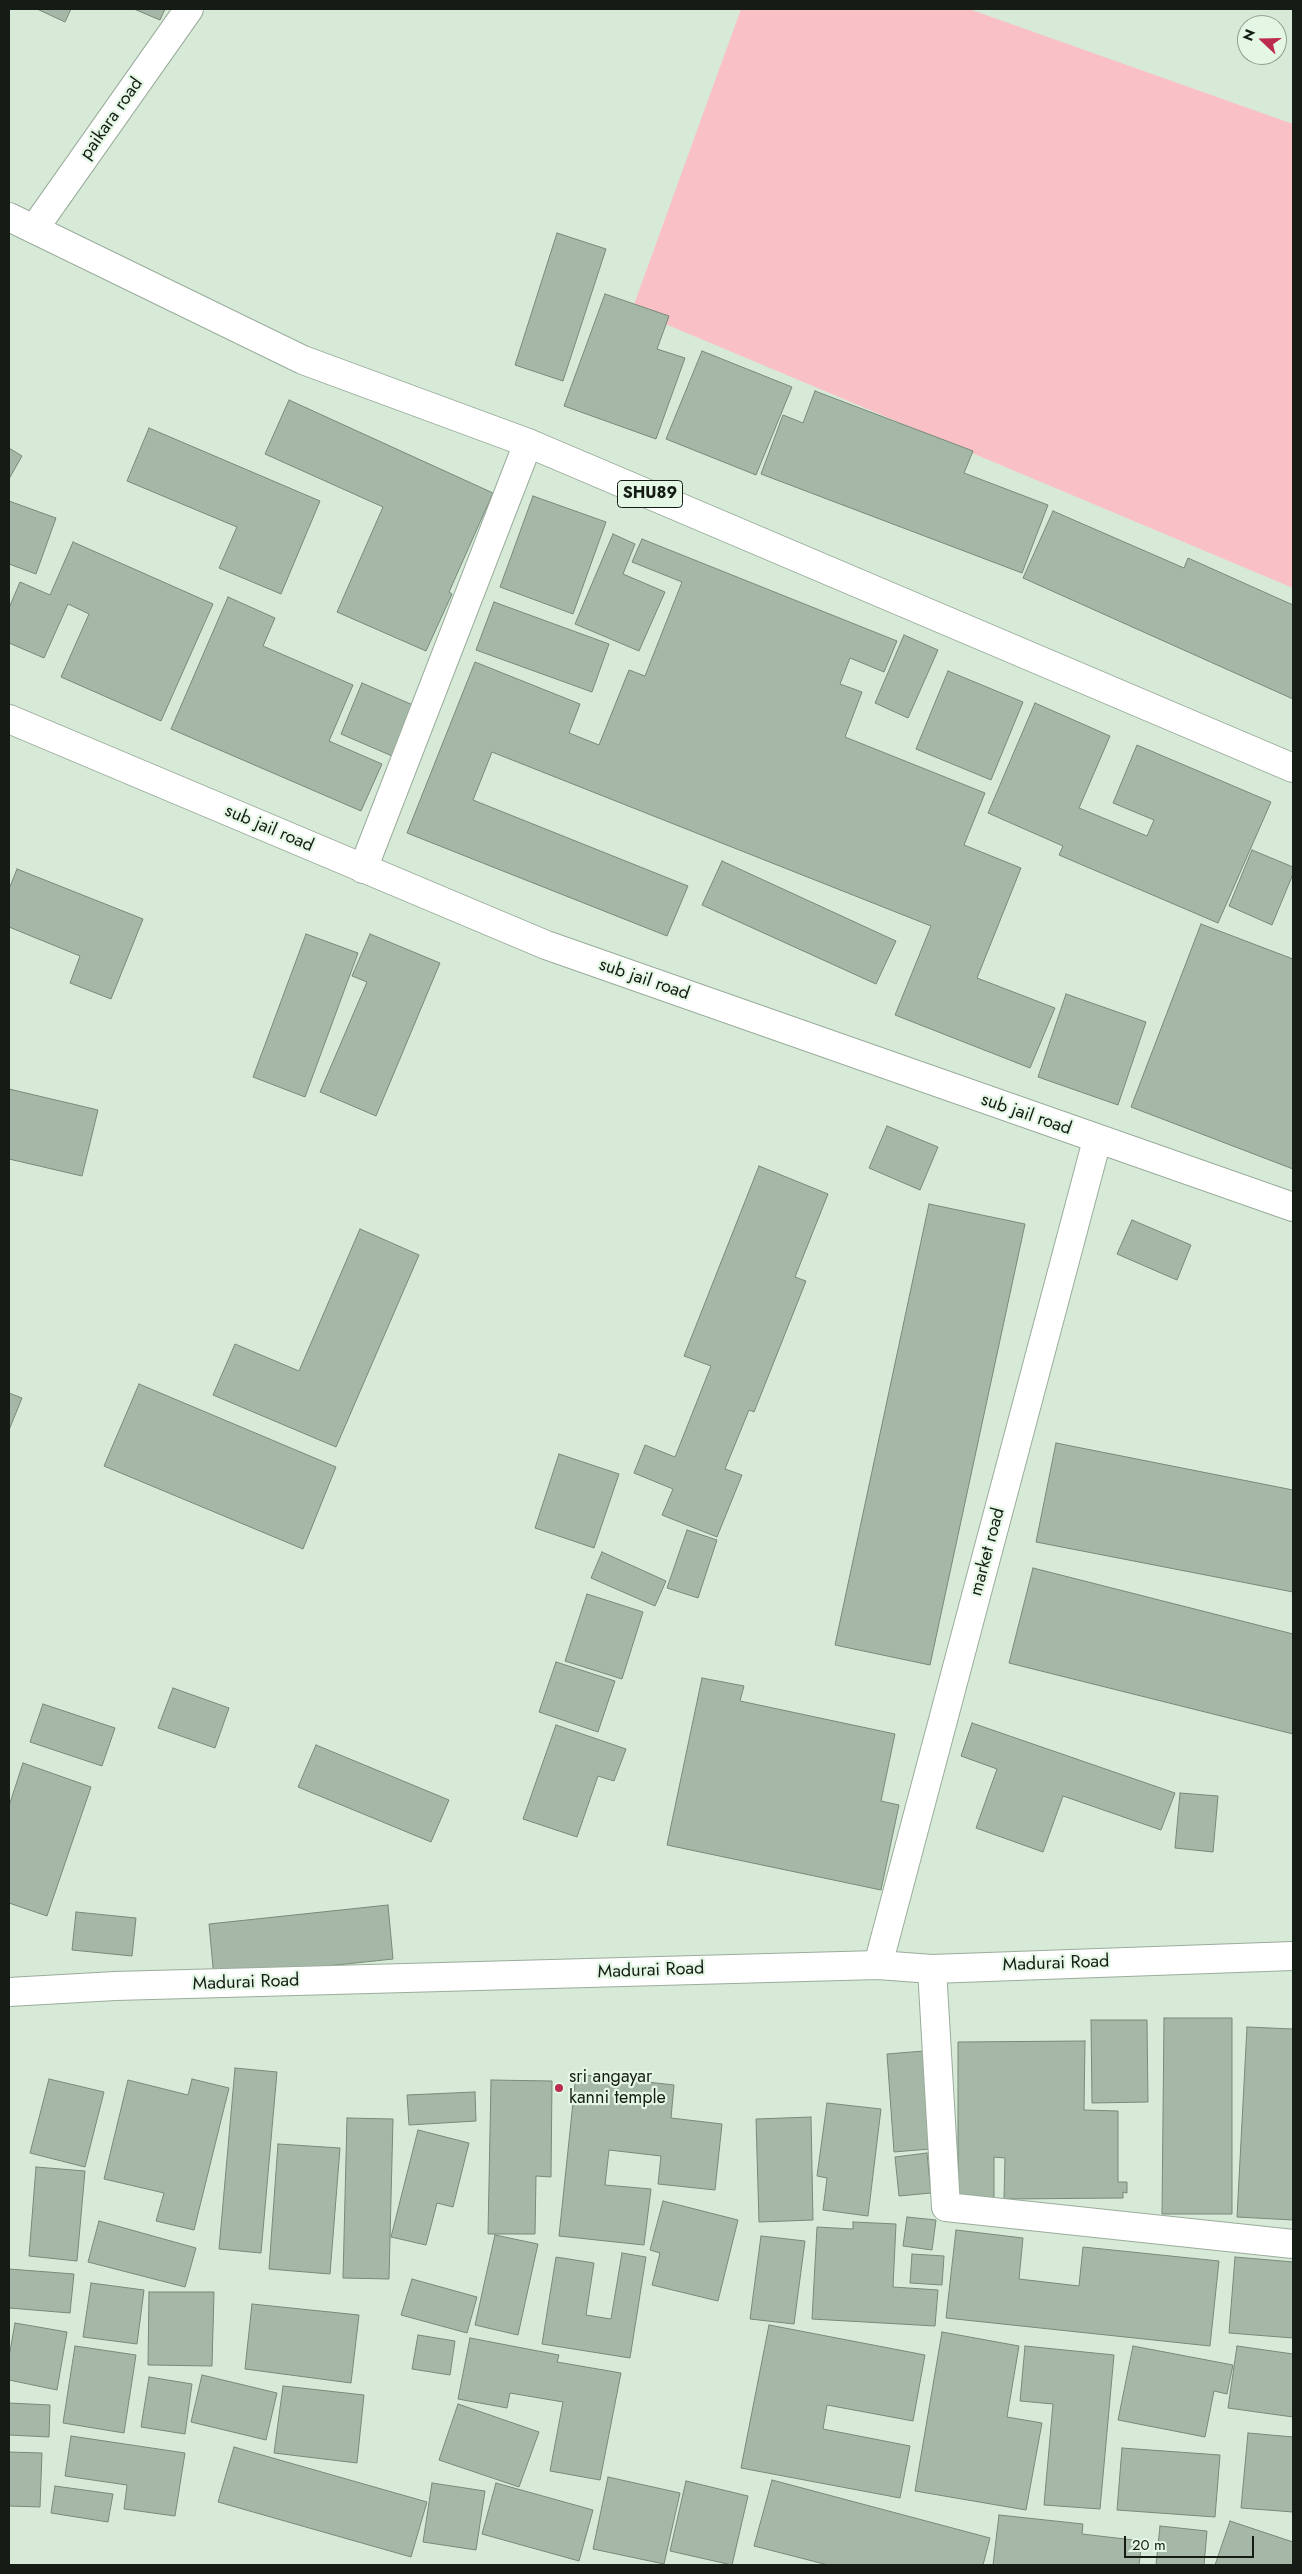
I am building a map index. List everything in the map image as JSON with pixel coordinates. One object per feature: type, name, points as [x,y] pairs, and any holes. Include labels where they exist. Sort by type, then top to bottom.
[{"type":"main road","name":"paikara road","points":[[34,229],[189,9]]},
{"type":"main road","name":"SHU89","points":[[9,217],[303,360],[528,443],[1293,768]]},
{"type":"main road","points":[[363,869],[528,443]]},
{"type":"main road","name":"sub jail road","points":[[9,719],[546,945],[1293,1207]]},
{"type":"main road","name":"market road","points":[[878,1965],[1098,1140]]},
{"type":"main road","name":"Madurai Road","points":[[9,1992],[125,1986],[878,1965],[932,1969],[1293,1956]]},
{"type":"main road","points":[[932,1969],[946,2206],[1293,2244]]},
{"type":"shaded area","points":[[741,9],[969,9],[1293,124],[1293,588],[632,310]]},
{"type":"building","points":[[37,9],[71,9],[65,22]]},
{"type":"building","points":[[134,9],[165,9],[160,20]]},
{"type":"building","points":[[557,233],[606,249],[563,381],[515,365]]},
{"type":"building","points":[[605,294],[669,316],[657,349],[685,358],[656,439],[564,406]]},
{"type":"building","points":[[702,351],[792,387],[756,475],[666,439]]},
{"type":"building","points":[[815,391],[973,451],[964,473],[1048,505],[1022,573],[761,474],[783,415],[803,423]]},
{"type":"building","points":[[289,400],[493,493],[449,592],[452,594],[426,651],[337,612],[383,507],[265,454]]},
{"type":"building","points":[[149,428],[320,501],[281,594],[219,568],[237,527],[127,481]]},
{"type":"building","points":[[9,448],[22,456],[9,479]]},
{"type":"building","points":[[533,496],[606,522],[573,614],[500,587]]},
{"type":"building","points":[[9,501],[56,518],[36,574],[9,564]]},
{"type":"building","points":[[1053,511],[1184,568],[1188,558],[1293,605],[1293,699],[1023,578]]},
{"type":"building","points":[[613,534],[635,544],[623,574],[665,592],[639,651],[575,624]]},
{"type":"building","points":[[642,539],[897,641],[884,672],[850,658],[840,684],[862,692],[845,737],[985,793],[964,845],[1021,868],[977,978],[1055,1008],[1030,1068],[895,1015],[931,926],[492,752],[473,800],[688,886],[667,936],[407,833],[475,662],[580,704],[569,733],[599,745],[629,670],[645,676],[682,582],[632,562]]},
{"type":"building","points":[[73,542],[213,604],[161,721],[61,677],[89,614],[68,604],[44,658],[9,643],[9,608],[20,582],[50,595]]},
{"type":"building","points":[[228,597],[275,618],[263,646],[353,685],[329,741],[382,764],[361,811],[171,729]]},
{"type":"building","points":[[494,602],[609,644],[592,692],[476,650]]},
{"type":"building","points":[[904,635],[938,650],[908,718],[875,703]]},
{"type":"building","points":[[948,671],[1023,702],[991,780],[916,749]]},
{"type":"building","points":[[362,683],[413,705],[392,756],[341,734]]},
{"type":"building","points":[[1035,703],[1110,736],[1079,808],[1147,836],[1154,820],[1113,803],[1137,745],[1271,802],[1218,923],[1059,855],[1063,846],[988,813]]},
{"type":"building","points":[[1252,850],[1293,867],[1293,874],[1272,925],[1229,906]]},
{"type":"building","points":[[722,861],[896,941],[876,984],[702,905]]},
{"type":"building","points":[[17,869],[143,919],[111,999],[70,983],[80,956],[9,927],[9,889]]},
{"type":"building","points":[[1201,924],[1293,959],[1293,1169],[1131,1107]]},
{"type":"building","points":[[306,934],[358,953],[305,1097],[253,1077]]},
{"type":"building","points":[[370,934],[440,963],[376,1116],[320,1092],[367,982],[352,976]]},
{"type":"building","points":[[1066,994],[1146,1022],[1118,1105],[1038,1077]]},
{"type":"building","points":[[9,1089],[98,1110],[82,1176],[9,1159]]},
{"type":"building","points":[[887,1126],[938,1147],[920,1190],[869,1168]]},
{"type":"building","points":[[759,1166],[828,1194],[795,1277],[806,1281],[754,1412],[749,1410],[725,1469],[742,1475],[717,1537],[662,1515],[673,1489],[634,1473],[645,1445],[675,1457],[711,1366],[684,1356]]},
{"type":"building","points":[[929,1204],[1025,1224],[930,1665],[835,1645]]},
{"type":"building","points":[[1132,1220],[1191,1245],[1177,1280],[1117,1254]]},
{"type":"building","points":[[360,1229],[419,1255],[336,1447],[213,1395],[235,1344],[299,1371]]},
{"type":"building","points":[[139,1384],[336,1467],[303,1549],[104,1466]]},
{"type":"building","points":[[9,1393],[22,1398],[9,1430]]},
{"type":"building","points":[[1056,1443],[1293,1490],[1293,1592],[1036,1542]]},
{"type":"building","points":[[559,1454],[619,1474],[594,1548],[535,1528]]},
{"type":"building","points":[[687,1530],[717,1540],[698,1598],[667,1588]]},
{"type":"building","points":[[602,1552],[666,1581],[655,1606],[591,1578]]},
{"type":"building","points":[[1033,1568],[1293,1634],[1293,1734],[1009,1663]]},
{"type":"building","points":[[587,1594],[643,1612],[622,1679],[565,1661]]},
{"type":"building","points":[[556,1662],[615,1681],[598,1732],[539,1712]]},
{"type":"building","points":[[702,1678],[744,1686],[740,1701],[895,1734],[881,1801],[899,1805],[881,1890],[667,1845]]},
{"type":"building","points":[[173,1688],[229,1708],[215,1748],[158,1728]]},
{"type":"building","points":[[43,1704],[115,1728],[102,1766],[30,1742]]},
{"type":"building","points":[[972,1723],[1175,1793],[1161,1830],[1063,1796],[1043,1852],[976,1828],[997,1769],[961,1756]]},
{"type":"building","points":[[556,1725],[626,1749],[614,1781],[598,1776],[577,1837],[523,1819]]},
{"type":"building","points":[[316,1745],[449,1800],[431,1842],[298,1787]]},
{"type":"building","points":[[23,1763],[91,1787],[47,1916],[9,1903],[9,1806]]},
{"type":"building","points":[[1180,1793],[1218,1796],[1213,1852],[1175,1848]]},
{"type":"building","points":[[388,1905],[393,1959],[214,1978],[209,1924]]},
{"type":"building","points":[[76,1912],[136,1918],[132,1956],[72,1950]]},
{"type":"building","points":[[1164,2018],[1232,2018],[1232,2214],[1162,2214]]},
{"type":"building","points":[[1091,2020],[1147,2020],[1148,2102],[1092,2103]]},
{"type":"building","points":[[1247,2027],[1293,2029],[1293,2220],[1237,2217]]},
{"type":"building","points":[[1085,2041],[1084,2110],[1118,2111],[1118,2182],[1127,2182],[1127,2193],[1123,2192],[1123,2198],[1004,2199],[1005,2158],[994,2157],[994,2198],[958,2198],[958,2042]]},
{"type":"building","points":[[924,2051],[930,2149],[894,2152],[887,2054]]},
{"type":"building","points":[[235,2068],[277,2072],[261,2253],[219,2249]]},
{"type":"building","points":[[576,2074],[674,2085],[671,2118],[722,2124],[715,2190],[658,2184],[661,2156],[609,2150],[605,2185],[651,2189],[644,2245],[559,2236]]},
{"type":"building","points":[[49,2079],[104,2092],[85,2167],[30,2153]]},
{"type":"building","points":[[192,2079],[229,2088],[194,2230],[156,2221],[164,2193],[104,2179],[128,2080],[188,2095]]},
{"type":"building","points":[[491,2080],[552,2081],[551,2177],[536,2176],[535,2234],[488,2234]]},
{"type":"building","points":[[475,2092],[476,2121],[409,2125],[407,2095]]},
{"type":"building","points":[[827,2103],[881,2109],[868,2216],[823,2210],[827,2178],[817,2176]]},
{"type":"building","points":[[811,2117],[813,2220],[759,2222],[756,2119]]},
{"type":"building","points":[[347,2118],[393,2119],[389,2279],[343,2278]]},
{"type":"building","points":[[418,2130],[469,2143],[453,2207],[437,2203],[426,2245],[391,2237]]},
{"type":"building","points":[[278,2144],[340,2148],[330,2274],[269,2269]]},
{"type":"building","points":[[927,2153],[931,2193],[899,2196],[895,2157]]},
{"type":"building","points":[[36,2167],[85,2171],[77,2261],[29,2256]]},
{"type":"building","points":[[663,2201],[738,2220],[718,2301],[652,2285],[660,2253],[650,2250]]},
{"type":"building","points":[[907,2217],[936,2220],[932,2250],[903,2246]]},
{"type":"building","points":[[99,2221],[196,2248],[185,2287],[88,2262]]},
{"type":"building","points":[[853,2222],[896,2224],[893,2287],[938,2290],[935,2326],[812,2319],[817,2227],[853,2229]]},
{"type":"building","points":[[956,2230],[1023,2238],[1019,2279],[1079,2286],[1083,2247],[1219,2261],[1210,2346],[946,2318]]},
{"type":"building","points":[[495,2235],[538,2244],[518,2335],[475,2325]]},
{"type":"building","points":[[761,2236],[805,2241],[794,2324],[750,2319]]},
{"type":"building","points":[[622,2253],[646,2257],[630,2358],[542,2344],[556,2257],[594,2263],[586,2315],[611,2319]]},
{"type":"building","points":[[912,2254],[944,2256],[942,2285],[910,2283]]},
{"type":"building","points":[[1235,2257],[1293,2262],[1293,2338],[1229,2333]]},
{"type":"building","points":[[9,2269],[74,2274],[70,2313],[9,2308]]},
{"type":"building","points":[[412,2279],[477,2297],[467,2333],[401,2315]]},
{"type":"building","points":[[91,2283],[144,2290],[137,2344],[83,2337]]},
{"type":"building","points":[[149,2292],[214,2292],[212,2366],[148,2365]]},
{"type":"building","points":[[252,2304],[359,2315],[351,2383],[245,2369]]},
{"type":"building","points":[[15,2323],[67,2332],[57,2390],[9,2380],[9,2357]]},
{"type":"building","points":[[769,2325],[925,2355],[913,2421],[827,2405],[823,2429],[910,2446],[900,2498],[741,2468]]},
{"type":"building","points":[[942,2332],[1019,2346],[1007,2417],[1042,2423],[1026,2510],[915,2491]]},
{"type":"building","points":[[418,2335],[455,2341],[450,2375],[412,2369]]},
{"type":"building","points":[[470,2338],[559,2355],[557,2362],[621,2373],[600,2480],[550,2471],[563,2402],[510,2393],[507,2408],[458,2399]]},
{"type":"building","points":[[75,2346],[136,2355],[124,2433],[63,2423]]},
{"type":"building","points":[[1025,2346],[1114,2355],[1100,2509],[1044,2505],[1053,2404],[1020,2401]]},
{"type":"building","points":[[1133,2346],[1233,2365],[1227,2394],[1214,2391],[1205,2437],[1118,2420]]},
{"type":"building","points":[[1237,2346],[1293,2354],[1293,2417],[1228,2408]]},
{"type":"building","points":[[202,2375],[277,2393],[266,2440],[191,2422]]},
{"type":"building","points":[[149,2377],[192,2384],[185,2434],[141,2427]]},
{"type":"building","points":[[283,2386],[364,2395],[357,2463],[274,2453]]},
{"type":"building","points":[[9,2403],[50,2405],[49,2437],[9,2435]]},
{"type":"building","points":[[458,2404],[539,2432],[519,2487],[439,2460]]},
{"type":"building","points":[[1248,2433],[1293,2437],[1293,2512],[1241,2508]]},
{"type":"building","points":[[71,2436],[185,2453],[175,2516],[124,2509],[127,2485],[65,2476]]},
{"type":"building","points":[[234,2447],[427,2502],[411,2557],[218,2502]]},
{"type":"building","points":[[1122,2448],[1220,2455],[1215,2517],[1117,2510]]},
{"type":"building","points":[[9,2452],[42,2453],[40,2507],[9,2506]]},
{"type":"building","points":[[608,2477],[680,2493],[664,2564],[593,2549]]},
{"type":"building","points":[[772,2480],[990,2538],[983,2565],[828,2565],[754,2546]]},
{"type":"building","points":[[686,2481],[748,2496],[732,2565],[670,2551]]},
{"type":"building","points":[[432,2483],[485,2491],[476,2550],[423,2542]]},
{"type":"building","points":[[496,2483],[593,2510],[579,2561],[482,2534]]},
{"type":"building","points":[[55,2486],[113,2494],[108,2522],[51,2513]]},
{"type":"building","points":[[999,2515],[1083,2524],[1082,2534],[1142,2541],[1139,2565],[993,2565]]},
{"type":"building","points":[[1230,2521],[1293,2542],[1293,2565],[1215,2565]]},
{"type":"building","points":[[1160,2526],[1207,2531],[1204,2565],[1156,2565]]},
{"type":"place","name":"sri angayar kanni temple","points":[[559,2088]]}]
